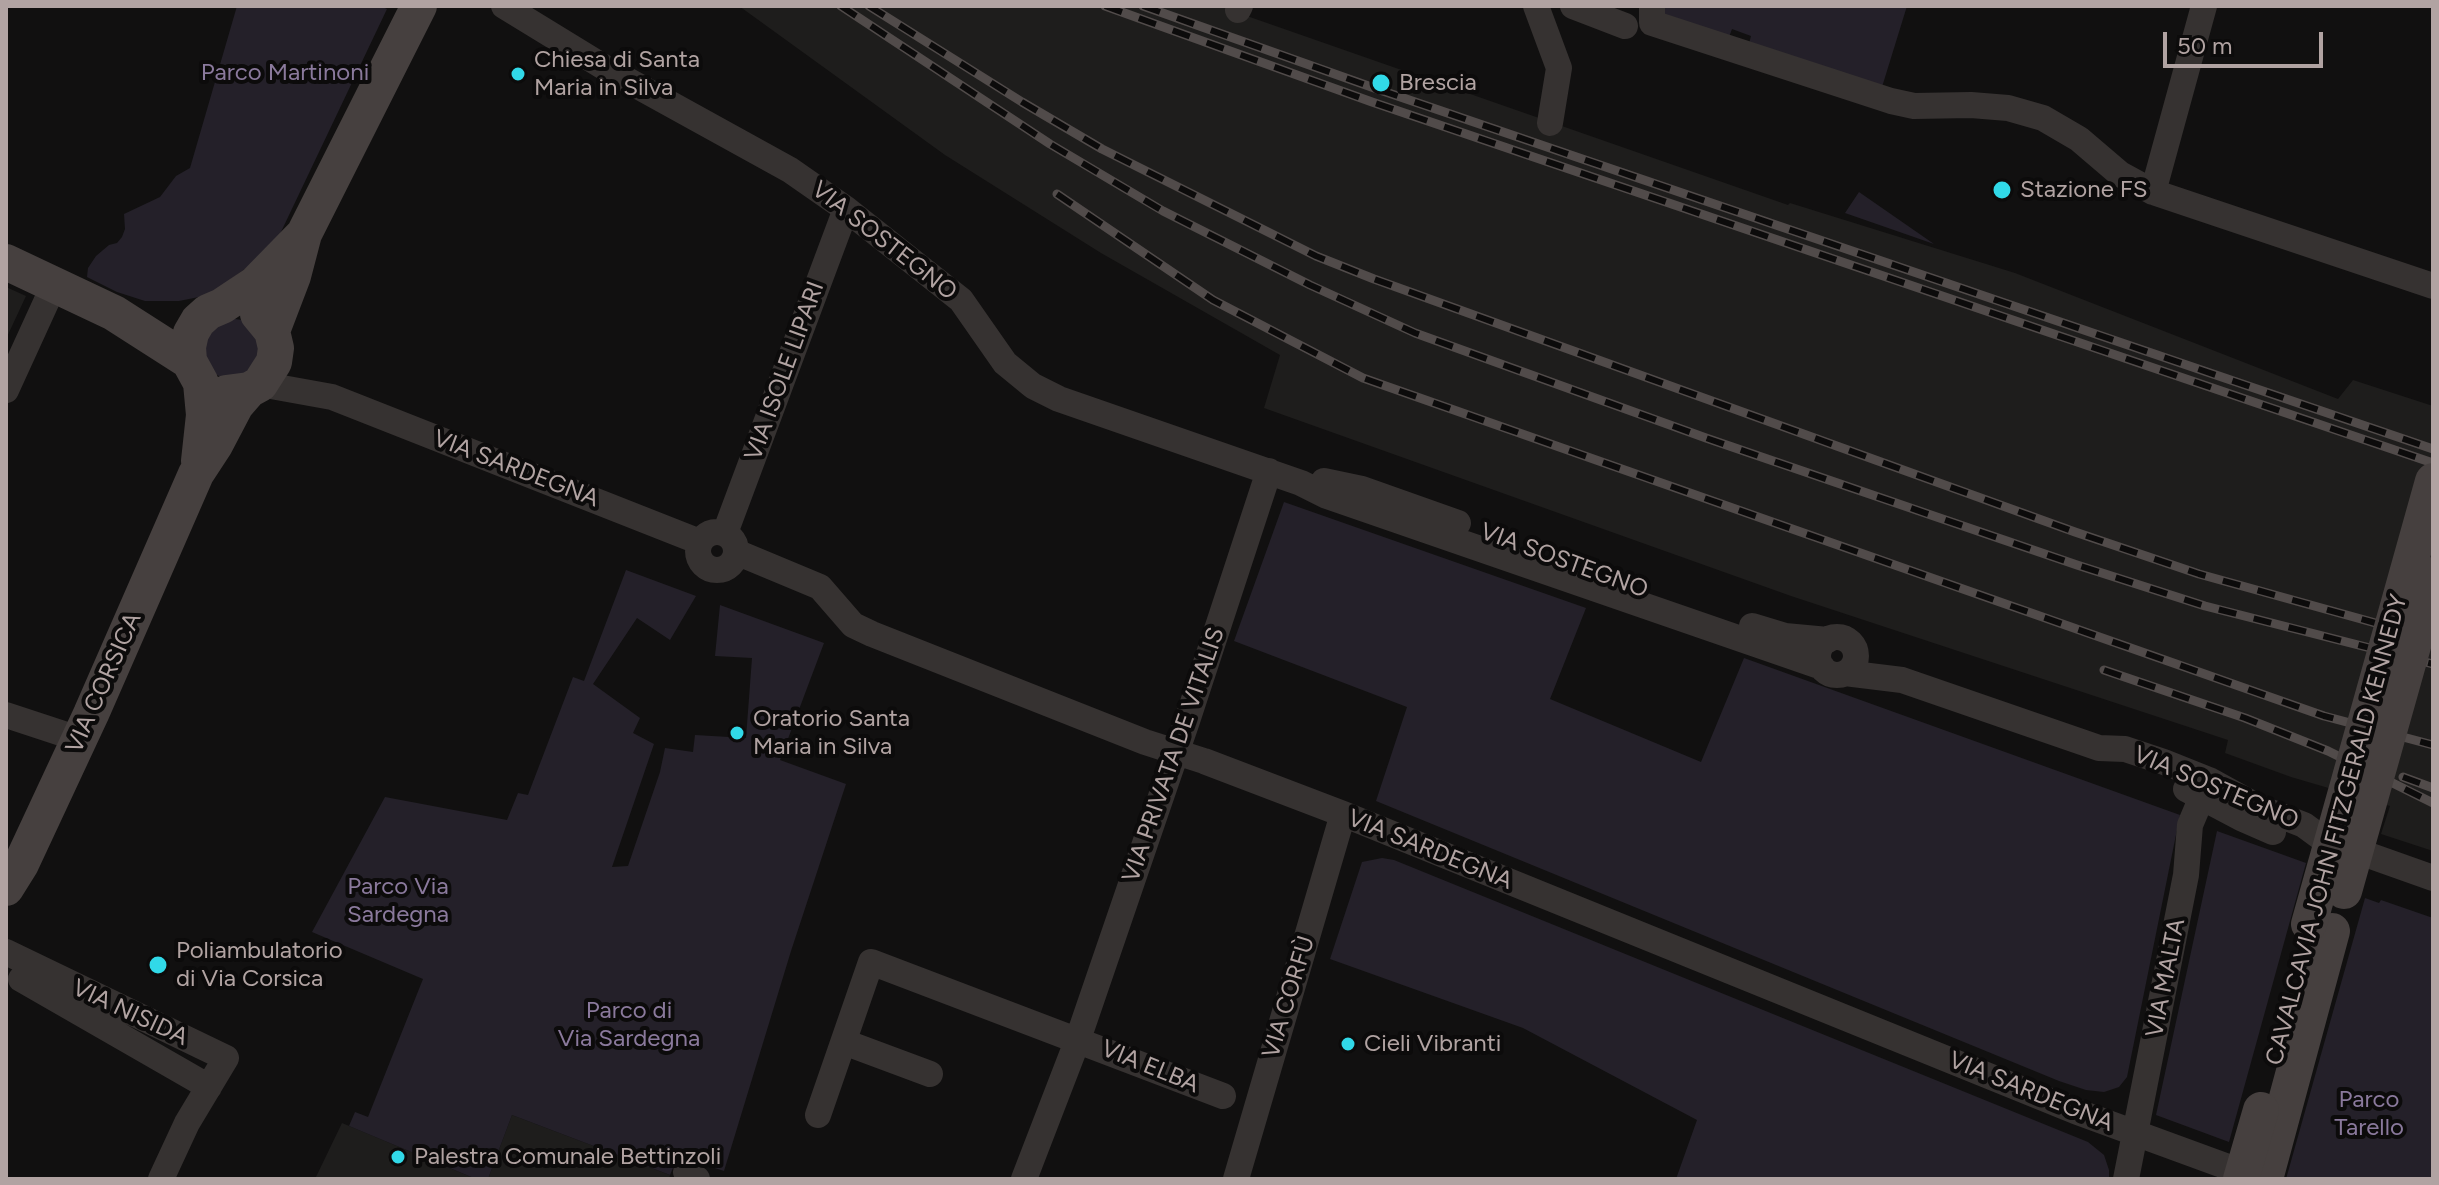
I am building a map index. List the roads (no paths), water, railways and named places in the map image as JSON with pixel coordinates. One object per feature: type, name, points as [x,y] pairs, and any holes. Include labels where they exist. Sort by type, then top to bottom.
[{"type":"street","name":"VIA CORSICA","points":[[6,888],[21,864],[79,739],[196,474],[236,405],[274,362],[274,340],[304,234],[419,6]]},
{"type":"street","name":"VIA SOSTEGNO","points":[[504,6],[607,69],[790,170],[846,209],[961,300],[1005,363],[1033,386],[1059,399],[1269,471],[1327,496],[1841,664],[1902,680],[2099,748],[2119,764],[2206,788],[2241,818],[2270,831],[2296,839],[2323,839],[2433,878]]},
{"type":"street","points":[[1536,6],[1559,68],[1550,123]]},
{"type":"street","points":[[1652,6],[1652,23],[1891,101],[1914,106],[2008,108],[2043,118],[2079,139],[2120,174],[2153,192],[2433,286]]},
{"type":"street","points":[[2153,192],[2204,6]]},
{"type":"street","points":[[1576,7],[1625,26]]},
{"type":"street","name":"VIA ISOLE LIPARI","points":[[731,543],[846,209]]},
{"type":"street","name":"VIA CORSICA","points":[[196,474],[204,432],[188,347],[191,333],[198,321],[255,284],[304,234]]},
{"type":"street","points":[[6,262],[114,313],[224,393],[255,387]]},
{"type":"street","points":[[6,390],[54,285]]},
{"type":"street","points":[[114,313],[157,316],[237,306],[252,310],[264,319],[274,340]]},
{"type":"street","name":"VIA SARDEGNA","points":[[274,340],[293,370],[332,397],[700,542],[700,559],[710,569],[730,565],[731,543],[820,587],[853,625],[1176,754],[1204,761],[1343,814],[2136,1134],[2262,1179]]},
{"type":"street","name":"VIA SARDEGNA","points":[[255,387],[332,397]]},
{"type":"street","name":"VIA PRIVATA DE VITALIS","points":[[1024,1179],[1078,1039],[1269,471]]},
{"type":"street","name":"CAVALCAVIA JOHN FITZGERALD KENNEDY","points":[[2241,1179],[2433,481]]},
{"type":"street","name":"VIA SOSTEGNO","points":[[1301,483],[1333,482],[1362,489],[1785,636],[1828,640],[1840,637],[1845,639],[1841,664]]},
{"type":"street","name":"CAVALCAVIA JOHN FITZGERALD KENNEDY","points":[[2262,1179],[2433,575]]},
{"type":"street","points":[[6,715],[79,739]]},
{"type":"street","name":"VIA MALTA","points":[[2126,1179],[2186,875],[2190,825],[2206,788]]},
{"type":"street","name":"VIA CORFÙ","points":[[1236,1179],[1343,814]]},
{"type":"street","name":"VIA NISIDA","points":[[6,952],[226,1058],[187,1123],[161,1179]]},
{"type":"street","points":[[818,1115],[871,962],[1078,1039]]},
{"type":"street","name":"VIA NISIDA","points":[[6,969],[209,1087]]},
{"type":"street","name":"VIA ELBA","points":[[1078,1039],[1223,1096]]},
{"type":"street","points":[[844,1042],[930,1074]]},
{"type":"railway","points":[[841,6],[1050,144],[1163,211],[1310,285],[1415,333],[1706,438],[2077,565],[2205,606],[2433,664]]},
{"type":"railway","points":[[869,6],[1102,149],[1316,256],[2075,532],[2199,574],[2433,639]]},
{"type":"railway","points":[[1105,6],[1372,102],[2433,463]]},
{"type":"railway","points":[[1143,6],[1377,89],[2433,449]]},
{"type":"railway","points":[[1057,194],[1213,300],[1363,378],[2324,716],[2433,745]]},
{"type":"railway","points":[[2104,670],[2245,718],[2328,751],[2433,803]]},
{"type":"railway","points":[[2403,777],[2433,788]]},
{"type":"place","name":"Chiesa di Santa Maria in Silva","points":[[518,74]]},
{"type":"place","name":"Brescia","points":[[1381,83]]},
{"type":"place","name":"Stazione FS","points":[[2002,190]]},
{"type":"place","name":"Oratorio Santa Maria in Silva","points":[[737,733]]},
{"type":"place","name":"Poliambulatorio di Via Corsica","points":[[158,965]]},
{"type":"place","name":"Cieli Vibranti","points":[[1348,1044]]},
{"type":"place","name":"Palestra Comunale Bettinzoli","points":[[398,1157]]},
{"type":"park label","name":"Parco Martinoni","points":[[285,73]]},
{"type":"park label","name":"Parco Via Sardegna","points":[[398,901]]},
{"type":"park label","name":"Parco di Via Sardegna","points":[[629,1025]]},
{"type":"park label","name":"Parco Tarello","points":[[2369,1114]]}]
